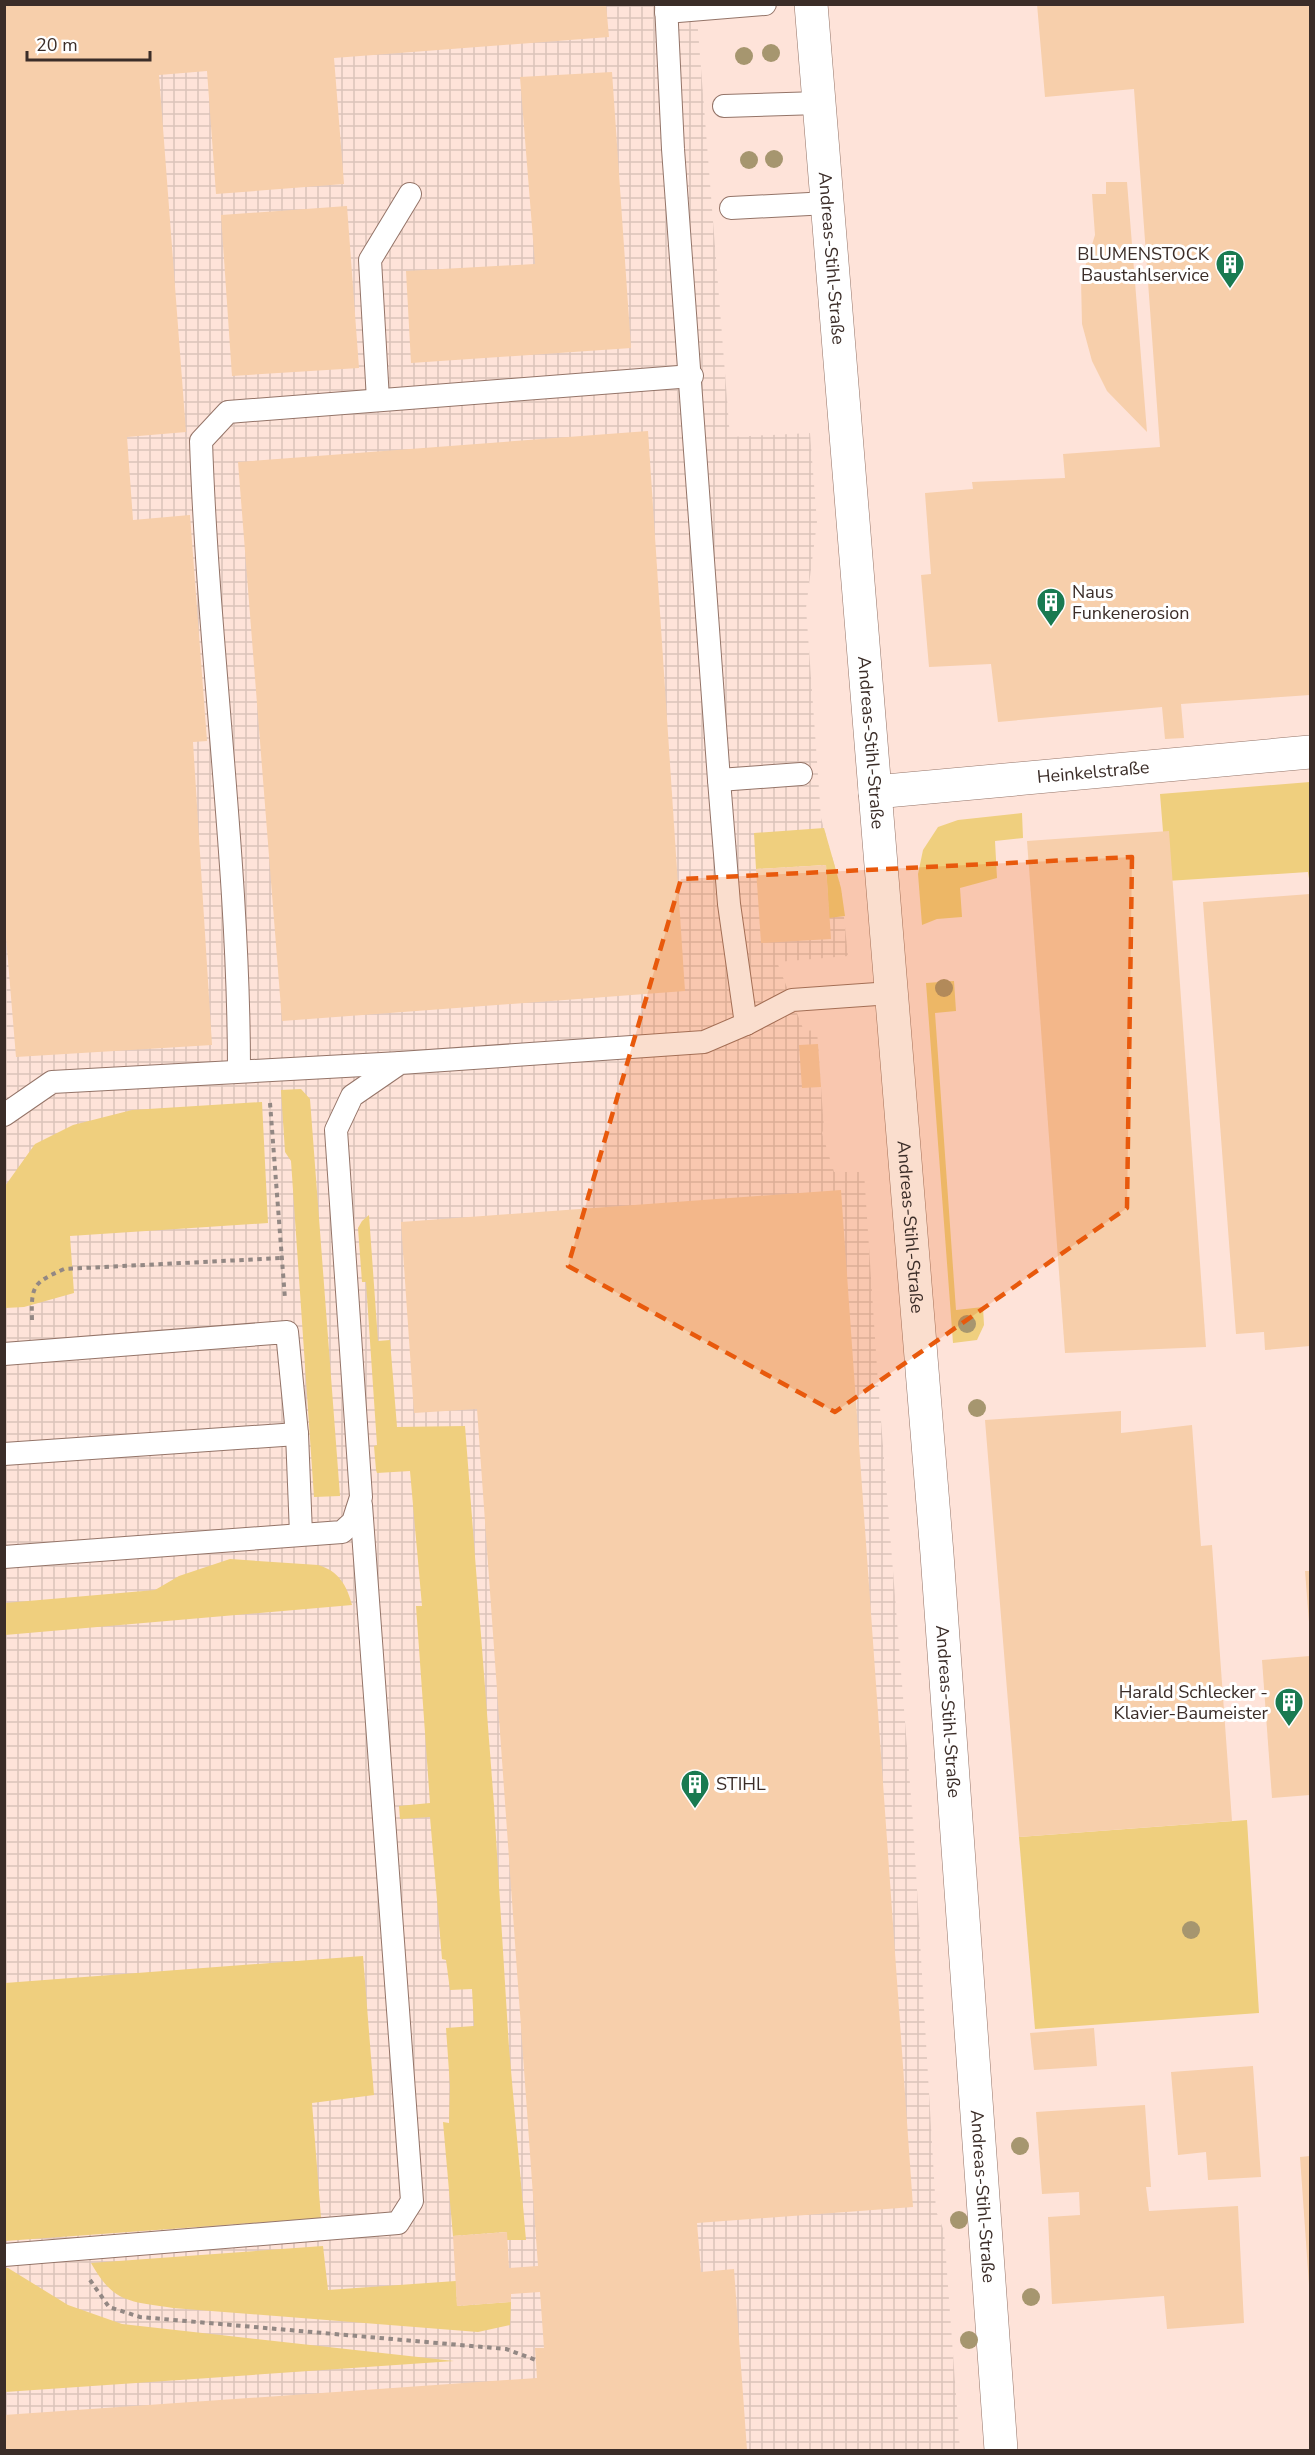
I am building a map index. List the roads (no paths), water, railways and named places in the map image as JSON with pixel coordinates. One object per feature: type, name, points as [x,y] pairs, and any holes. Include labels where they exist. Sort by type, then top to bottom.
[{"type":"street","name":"Andreas-Stihl-Straße","points":[[811,4],[941,1602],[1001,2451]]},
{"type":"street","name":"Heinkelstraße","points":[[875,792],[1311,753]]},
{"type":"lane","points":[[746,1024],[729,904],[719,780],[666,8],[765,4]]},
{"type":"lane","points":[[724,106],[819,103]]},
{"type":"lane","points":[[378,400],[370,260],[410,194]]},
{"type":"lane","points":[[731,208],[828,203]]},
{"type":"lane","points":[[239,1071],[239,991],[203,520],[201,441],[228,412],[692,376]]},
{"type":"lane","points":[[719,780],[801,774]]},
{"type":"lane","points":[[4,1115],[52,1082],[400,1063],[704,1042],[746,1024],[792,1000],[891,993]]},
{"type":"lane","points":[[4,2255],[398,2223],[412,2201],[336,1130],[352,1096],[400,1063]]},
{"type":"lane","points":[[4,1353],[287,1332],[297,1434],[302,1534]]},
{"type":"lane","points":[[4,1454],[297,1434]]},
{"type":"lane","points":[[4,1557],[342,1532],[353,1522],[361,1497]]},
{"type":"place","name":"BLUMENSTOCK Baustahlservice","points":[[1230,290]]},
{"type":"place","name":"Naus Funkenerosion","points":[[1051,628]]},
{"type":"place","name":"Harald Schlecker - Klavier-Baumeister","points":[[1289,1728]]},
{"type":"place","name":"STIHL","points":[[695,1810]]}]
